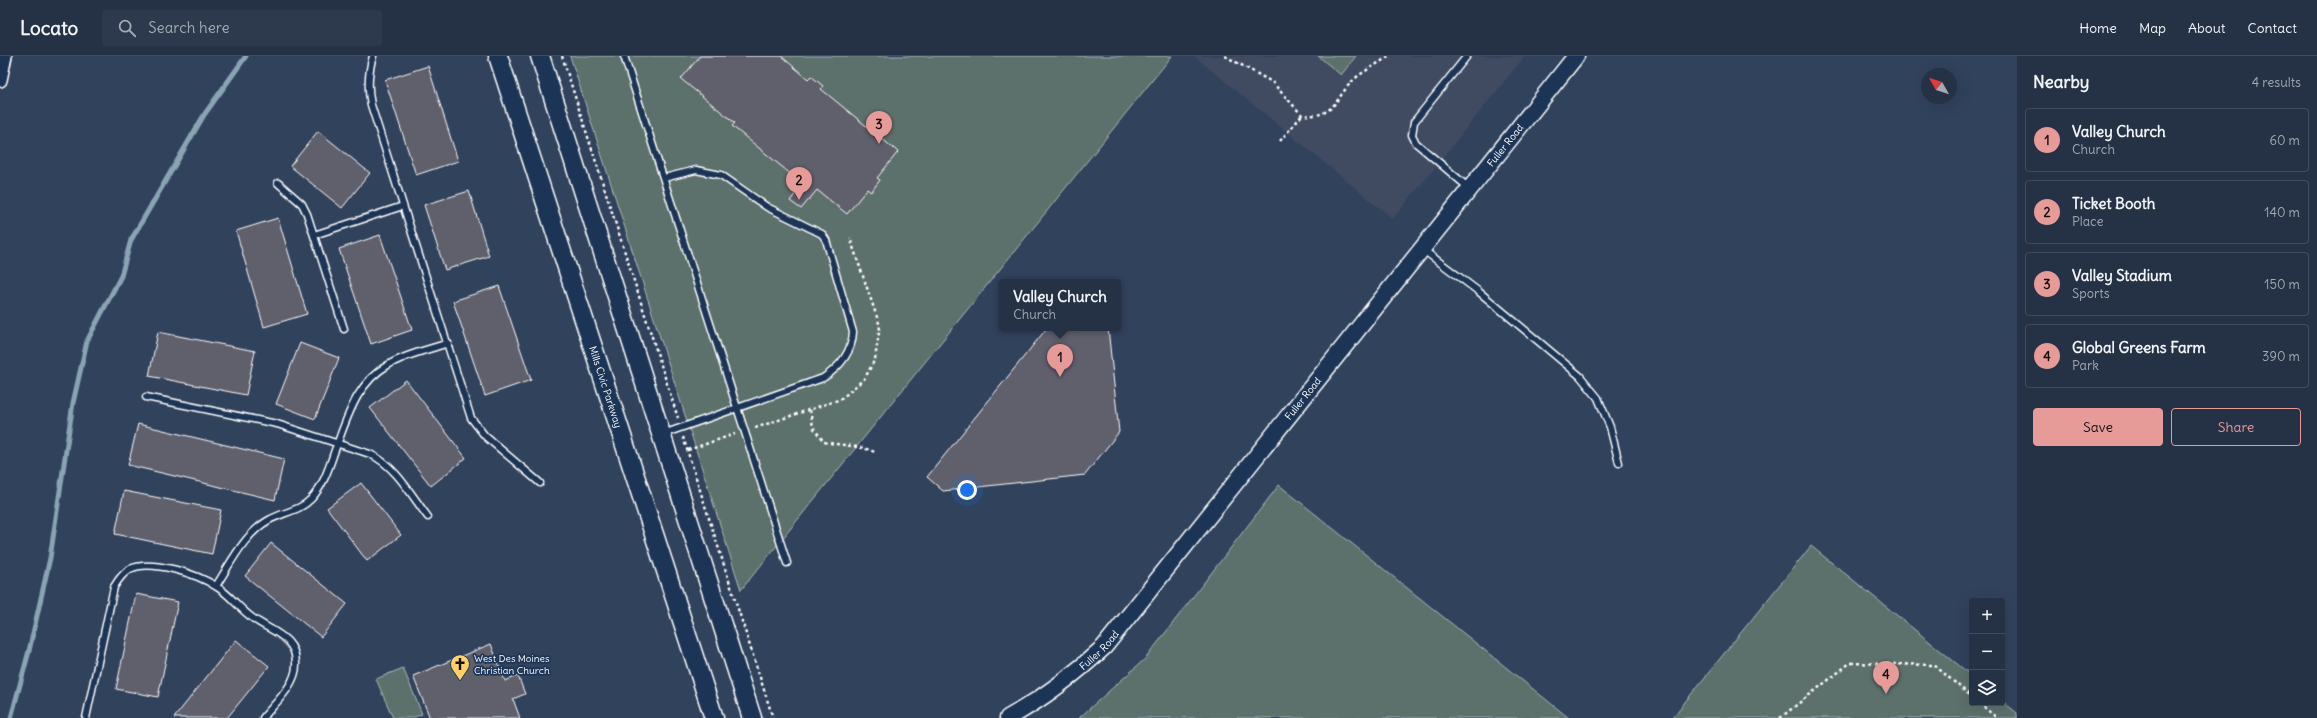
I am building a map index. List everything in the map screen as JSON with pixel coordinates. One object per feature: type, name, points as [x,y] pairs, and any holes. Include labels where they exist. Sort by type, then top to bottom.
[{"type":"main road","name":"Mills Civic Parkway","points":[[498,56],[714,718]]},
{"type":"main road","points":[[540,56],[752,718]]},
{"type":"street","points":[[0,80],[5,56]]},
{"type":"street","name":"Fuller Road","points":[[1008,718],[1039,701],[1070,678],[1104,647],[1576,56]]},
{"type":"lane","points":[[372,56],[368,73],[368,91],[471,418],[481,432],[540,483]]},
{"type":"lane","points":[[624,56],[787,563]]},
{"type":"lane","points":[[1467,56],[1414,122],[1412,135],[1416,143],[1469,189]]},
{"type":"lane","points":[[662,434],[823,378],[836,370],[846,357],[853,342],[853,332],[826,240],[822,234],[767,207],[721,174],[696,170],[664,178]]},
{"type":"lane","points":[[278,183],[302,204],[314,235],[344,329]]},
{"type":"lane","points":[[314,235],[403,206]]},
{"type":"lane","points":[[1422,248],[1580,376],[1598,398],[1610,427],[1619,463]]},
{"type":"lane","points":[[216,586],[243,544],[256,529],[269,520],[298,509],[310,500],[320,487],[354,401],[363,387],[375,374],[403,358],[448,344]]},
{"type":"lane","points":[[146,397],[277,424],[338,443],[381,459],[391,468],[428,517]]},
{"type":"lane","points":[[86,718],[111,594],[120,577],[129,570],[141,565],[179,571],[216,586],[253,619],[282,634],[291,644],[297,665],[294,676],[263,718]]},
{"type":"path","points":[[562,56],[773,718]]},
{"type":"path","points":[[1225,56],[1272,82],[1302,116],[1312,117],[1324,115],[1334,106],[1347,86],[1358,76],[1389,56]]},
{"type":"path","points":[[1280,141],[1302,116]]},
{"type":"path","points":[[810,410],[813,427],[824,442],[860,449],[870,449],[876,453]]},
{"type":"path","points":[[1780,718],[1850,663],[1934,664],[1969,694]]},
{"type":"path","points":[[1983,706],[1997,718]]},
{"type":"shaded area","points":[[1194,56],[1525,56],[1393,219]]},
{"type":"green space","points":[[570,56],[1172,56],[741,590]]},
{"type":"green space","points":[[1318,56],[1356,56],[1341,75]]},
{"type":"green space","points":[[1279,485],[1569,718],[1079,718],[1146,658]]},
{"type":"green space","points":[[1811,546],[1969,674],[1969,706],[2005,706],[2005,703],[2017,713],[2017,718],[1672,718]]},
{"type":"green space","points":[[403,668],[422,714],[412,718],[393,718],[376,679]]},
{"type":"building","points":[[700,56],[781,56],[808,79],[811,76],[823,86],[821,89],[898,152],[877,178],[880,180],[871,192],[867,189],[847,214],[817,190],[801,209],[790,201],[803,184],[732,126],[735,123],[681,79]]},
{"type":"building","points":[[428,66],[458,161],[416,175],[385,80]]},
{"type":"building","points":[[318,131],[370,173],[342,208],[290,166]]},
{"type":"building","points":[[469,191],[489,256],[445,270],[424,205]]},
{"type":"building","points":[[278,218],[307,314],[264,327],[236,231]]},
{"type":"building","points":[[380,235],[412,330],[371,344],[339,249]]},
{"type":"building","points":[[499,286],[531,380],[485,396],[453,301]]},
{"type":"building","points":[[1045,331],[1108,331],[1119,432],[1085,475],[943,491],[927,477]]},
{"type":"building","points":[[158,332],[255,351],[246,395],[149,376]]},
{"type":"building","points":[[300,343],[339,358],[315,419],[276,404]]},
{"type":"building","points":[[406,380],[466,458],[431,486],[370,408]]},
{"type":"building","points":[[138,424],[284,459],[275,500],[128,465]]},
{"type":"building","points":[[361,483],[401,535],[367,561],[327,508]]},
{"type":"building","points":[[124,491],[221,510],[212,554],[115,534]]},
{"type":"building","points":[[271,543],[347,604],[321,637],[245,576]]},
{"type":"building","points":[[136,594],[178,602],[158,697],[116,689]]},
{"type":"building","points":[[236,640],[269,666],[227,718],[174,718]]},
{"type":"building","name":"West Des Moines Christian Church","points":[[491,644],[505,681],[518,676],[525,694],[513,699],[520,718],[430,718],[413,676]]},
{"type":"waterway","points":[[11,718],[29,651],[50,558],[73,403],[87,341],[121,276],[131,240],[204,115],[246,56]]},
{"type":"place","name":"Valley Stadium","points":[[879,144]]},
{"type":"place","name":"Ticket Booth","points":[[799,200]]},
{"type":"place","name":"Valley Church","points":[[1060,377]]},
{"type":"place","name":"West Des Moines Christian Church","points":[[460,681]]},
{"type":"place","name":"Global Greens Farm","points":[[1886,694]]}]
